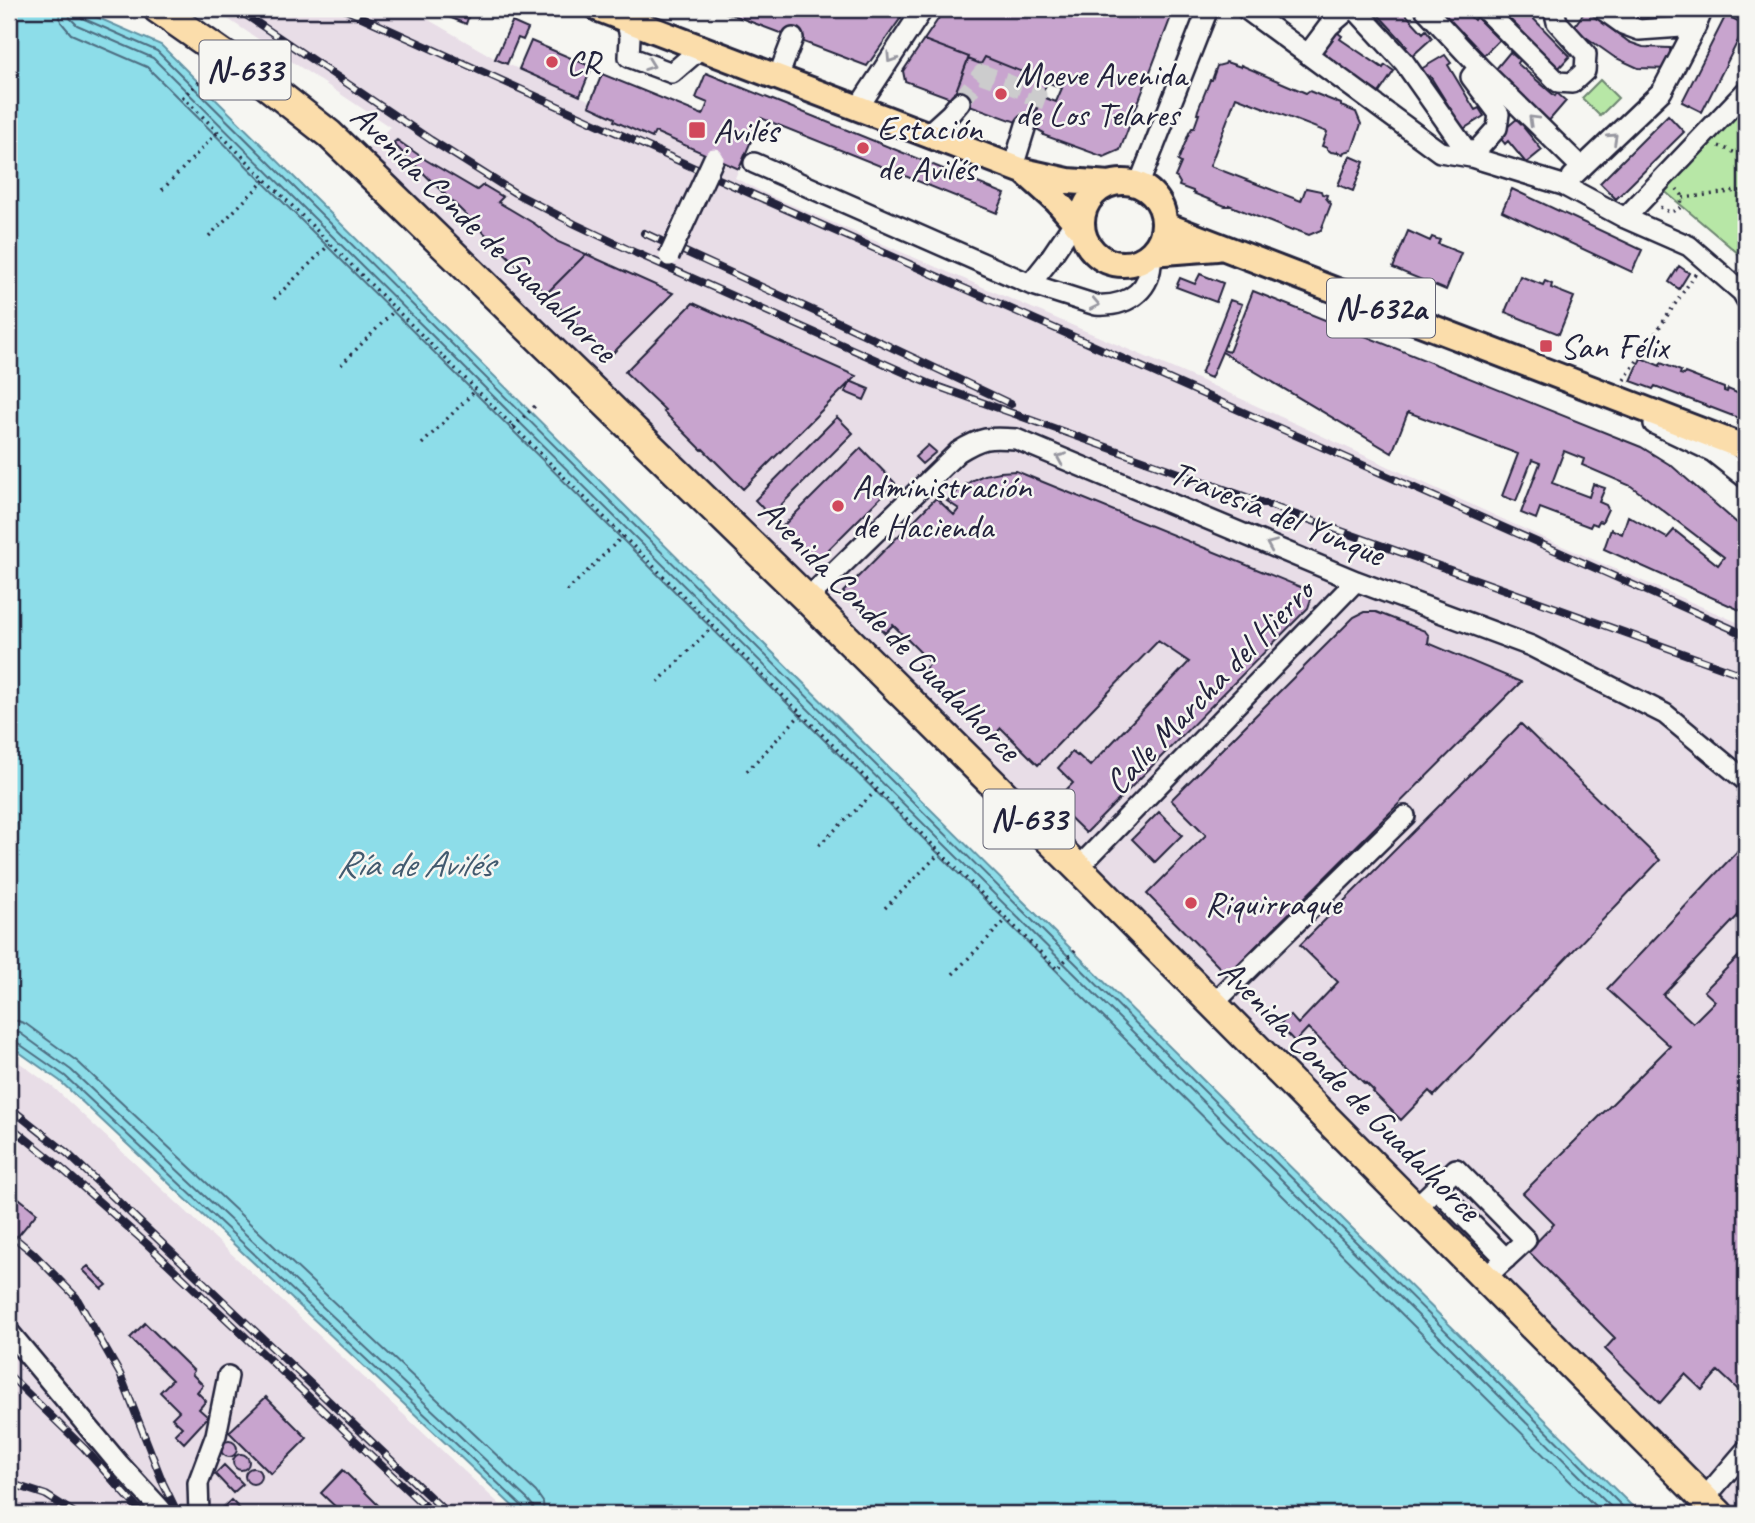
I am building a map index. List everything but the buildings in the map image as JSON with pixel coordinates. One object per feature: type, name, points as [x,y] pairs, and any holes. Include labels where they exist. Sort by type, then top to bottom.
[{"type":"highway","name":"Avenida Conde de Guadalhorce","points":[[158,9],[264,83],[330,134],[807,599],[1078,868],[1712,1506]]},
{"type":"main road","name":"N-632a","points":[[599,9],[1018,169],[1069,181],[1110,184],[1124,181],[1139,184]]},
{"type":"main road","name":"N-632a","points":[[1018,169],[1081,217],[1087,242],[1096,253],[1108,261],[1122,264],[1139,261],[1152,253],[1222,247]]},
{"type":"main road","points":[[1081,217],[1097,191],[1110,184]]},
{"type":"main road","points":[[1139,184],[1157,198],[1163,211],[1165,225],[1160,242],[1152,253]]},
{"type":"main road","name":"N-632a","points":[[1165,225],[1746,448]]},
{"type":"street","points":[[858,108],[923,9]]},
{"type":"street","points":[[1139,184],[1208,9]]},
{"type":"street","points":[[1246,9],[1440,152],[1471,157],[1563,185],[1625,218],[1689,246],[1745,295]]},
{"type":"street","points":[[1308,54],[1329,26],[1349,9]]},
{"type":"street","points":[[1355,9],[1404,62],[1471,157]]},
{"type":"street","points":[[1425,9],[1479,67],[1581,167]]},
{"type":"street","points":[[1484,9],[1558,82],[1572,83],[1585,71],[1586,54],[1557,22],[1555,9]]},
{"type":"street","points":[[1602,9],[1623,24],[1639,30],[1699,17]]},
{"type":"street","points":[[1563,185],[1662,91],[1699,17]]},
{"type":"street","points":[[626,19],[630,37],[629,57],[672,73],[701,48]]},
{"type":"street","points":[[778,77],[793,38]]},
{"type":"street","points":[[1471,157],[1497,128],[1499,114],[1471,77],[1479,67]]},
{"type":"street","points":[[1625,218],[1744,91]]},
{"type":"street","points":[[928,134],[960,102]]},
{"type":"street","points":[[1018,169],[1026,125]]},
{"type":"street","points":[[669,256],[714,158]]},
{"type":"street","points":[[754,163],[1030,284],[1096,305],[1119,304],[1139,292],[1150,273],[1152,253]]},
{"type":"street","points":[[1056,200],[1062,225],[1060,241]]},
{"type":"street","points":[[1030,284],[1060,241],[1081,217]]},
{"type":"street","points":[[1539,369],[1713,452],[1746,478]]},
{"type":"street","name":"Travesía del Yunque","points":[[807,599],[958,452],[973,442],[989,437],[1016,439],[1356,580],[1531,646],[1665,714],[1746,781]]},
{"type":"street","name":"Calle Marcha del Hierro","points":[[1078,868],[1356,580]]},
{"type":"street","points":[[1213,1004],[1405,816]]},
{"type":"street","points":[[1415,1208],[1457,1169],[1526,1240],[1485,1278]]},
{"type":"street","points":[[1436,1188],[1506,1259]]},
{"type":"street","points":[[9,1332],[110,1454],[165,1514]]},
{"type":"street","points":[[199,1514],[198,1483],[216,1435],[228,1376]]},
{"type":"street","points":[[1712,1506],[1746,1450]]},
{"type":"path","points":[[9,19],[16,9]]},
{"type":"path","points":[[204,77],[183,97],[940,853],[1057,969],[1078,947]]},
{"type":"path","points":[[162,190],[218,132]]},
{"type":"path","points":[[209,236],[265,180]]},
{"type":"path","points":[[1658,200],[1664,210],[1673,212],[1681,207],[1683,198],[1680,191],[1673,187]]},
{"type":"path","points":[[1683,198],[1746,190]]},
{"type":"path","points":[[274,299],[330,244]]},
{"type":"path","points":[[1614,398],[1705,260]]},
{"type":"path","points":[[341,365],[396,310]]},
{"type":"path","points":[[422,444],[476,390]]},
{"type":"path","points":[[513,427],[535,406]]},
{"type":"path","points":[[567,591],[623,536]]},
{"type":"path","points":[[658,682],[713,626]]},
{"type":"path","points":[[747,771],[801,714]]},
{"type":"path","points":[[819,845],[877,790]]},
{"type":"path","points":[[885,908],[940,853]]},
{"type":"path","points":[[953,974],[1007,919]]},
{"type":"shaded area","points":[[213,9],[410,9],[496,59],[591,101],[589,106],[615,118],[614,122],[651,138],[655,132],[739,169],[735,178],[766,194],[1209,384],[1544,538],[1746,626],[1746,1514],[1710,1514],[350,166],[390,127]]},
{"type":"shaded area","points":[[9,1055],[54,1088],[510,1514],[9,1514]]},
{"type":"green space","points":[[1600,80],[1618,98],[1600,116],[1582,98]]},
{"type":"green space","points":[[1746,95],[1746,260],[1662,189]]},
{"type":"water","name":"Ría de Avilés","points":[[9,9],[78,9],[161,45],[1640,1514],[521,1514],[60,1081],[9,1045]]},
{"type":"tunnel","points":[[960,102],[982,74],[1037,95],[1026,125]]},
{"type":"railway","points":[[237,9],[431,140],[515,193],[636,253],[928,383],[1746,676]]},
{"type":"railway","points":[[344,9],[754,195],[1746,635]]},
{"type":"railway","points":[[644,233],[1011,404]]},
{"type":"railway","points":[[9,1107],[67,1153],[448,1514]]},
{"type":"railway","points":[[9,1125],[147,1244],[433,1514]]},
{"type":"railway","points":[[16,1239],[76,1297],[120,1374],[178,1514]]},
{"type":"railway","points":[[9,1375],[84,1448],[143,1514]]},
{"type":"railway","points":[[9,1483],[46,1495],[76,1514]]},
{"type":"place","name":"CR","points":[[552,62]]},
{"type":"place","name":"Moeve Avenida de Los Telares","points":[[1001,94]]},
{"type":"place","name":"Avilés","points":[[697,130]]},
{"type":"place","name":"Estación de Avilés","points":[[863,148]]},
{"type":"place","name":"San Félix","points":[[1546,346]]},
{"type":"place","name":"Administración de Hacienda","points":[[838,506]]},
{"type":"place","name":"Riquirraque","points":[[1191,903]]}]
